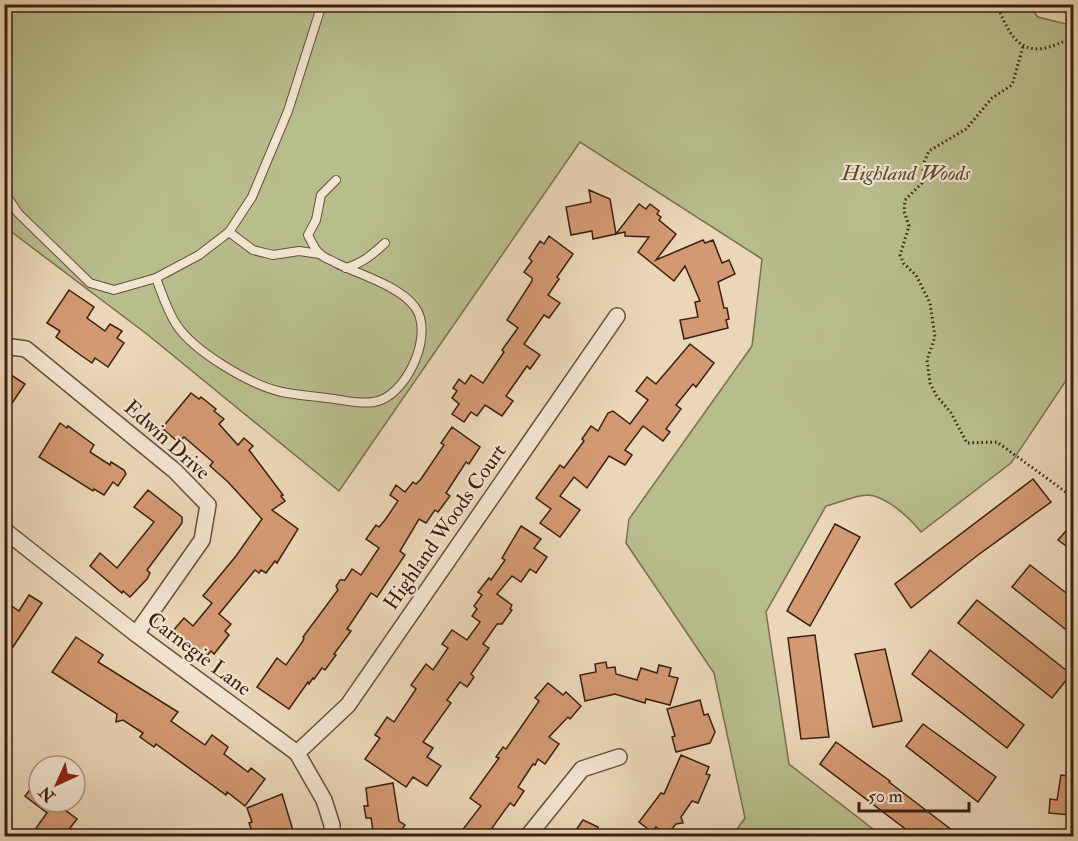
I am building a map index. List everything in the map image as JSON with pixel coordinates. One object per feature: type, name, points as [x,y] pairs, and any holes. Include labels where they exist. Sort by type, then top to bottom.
[{"type":"street","name":"Highland Woods Court","points":[[297,753],[348,705],[617,316]]},
{"type":"street","name":"Edwin Drive","points":[[4,346],[26,349],[175,471],[208,505],[202,540],[136,634]]},
{"type":"street","name":"Carnegie Lane","points":[[4,530],[136,634],[297,753],[324,800],[332,825],[332,837]]},
{"type":"street","points":[[528,837],[582,769],[619,757]]},
{"type":"lane","points":[[4,192],[18,213],[90,283],[114,290],[156,279],[199,255],[229,232],[252,197],[288,111],[322,4]]},
{"type":"lane","points":[[320,254],[308,235],[316,220],[321,195],[336,180]]},
{"type":"lane","points":[[156,279],[177,326],[189,339],[213,360],[263,386],[281,392],[362,402],[381,400],[395,391],[411,370],[420,350],[422,323],[414,307],[390,287],[320,254],[299,251],[273,255],[253,250],[229,232]]},
{"type":"lane","points":[[346,268],[358,265],[385,243]]},
{"type":"path","points":[[997,4],[1009,32],[1023,47],[1041,50],[1058,45],[1074,36]]},
{"type":"path","points":[[1023,47],[1012,85],[992,98],[966,129],[929,152],[924,162],[922,183],[905,200],[904,211],[909,226],[900,255],[904,264],[916,275],[930,303],[935,337],[927,360],[930,383],[951,413],[967,443],[998,442],[1074,498]]},
{"type":"green space","name":"Highland Woods","points":[[1027,4],[1038,17],[1066,24],[1073,20],[1073,370],[1011,463],[921,532],[897,509],[875,496],[858,496],[826,506],[766,612],[789,764],[882,836],[732,836],[745,818],[714,673],[626,543],[629,519],[752,346],[762,259],[580,142],[339,491],[148,335],[5,227],[4,5]]},
{"type":"building","points":[[589,190],[610,199],[616,234],[593,239],[592,231],[571,235],[566,207],[591,202]]},
{"type":"building","points":[[639,204],[646,209],[650,204],[659,211],[657,214],[661,217],[659,220],[676,234],[656,260],[703,240],[705,243],[713,240],[722,263],[729,260],[735,274],[718,282],[724,308],[727,308],[728,328],[684,339],[680,320],[698,317],[695,302],[700,301],[685,266],[674,281],[638,252],[649,237],[625,236],[625,232],[616,234]]},
{"type":"building","points":[[549,236],[573,254],[548,295],[560,303],[549,318],[544,315],[524,344],[540,355],[530,369],[527,366],[506,396],[513,401],[502,416],[485,405],[477,416],[471,412],[464,422],[452,414],[459,404],[452,398],[457,391],[453,388],[459,379],[465,384],[471,375],[483,383],[504,352],[502,350],[518,328],[507,320],[532,281],[532,278],[524,272],[532,261],[529,258],[540,241],[544,244]]},
{"type":"building","points":[[69,290],[94,307],[87,318],[105,331],[110,324],[122,331],[117,338],[124,343],[108,367],[95,358],[92,363],[79,354],[56,337],[60,331],[47,323]]},
{"type":"building","points":[[690,344],[714,363],[696,387],[693,384],[676,405],[681,409],[666,429],[670,432],[663,441],[643,426],[625,450],[632,455],[625,465],[609,456],[587,488],[574,477],[560,496],[580,510],[560,537],[540,523],[551,509],[536,498],[560,465],[564,468],[584,441],[582,439],[591,426],[598,431],[608,413],[613,411],[630,424],[648,400],[636,391],[647,377],[656,384]]},
{"type":"building","points":[[11,375],[25,384],[4,415],[4,385]]},
{"type":"building","points":[[191,393],[199,399],[201,397],[216,409],[214,411],[224,419],[219,424],[238,445],[244,438],[253,446],[249,450],[283,495],[281,496],[285,501],[272,510],[298,529],[277,563],[275,561],[266,573],[261,570],[259,573],[255,570],[219,614],[231,624],[225,631],[229,635],[214,654],[211,651],[205,658],[172,632],[184,618],[193,626],[212,603],[203,596],[236,556],[262,519],[210,466],[213,462],[184,437],[179,443],[162,428]]},
{"type":"building","points":[[60,423],[67,428],[68,426],[94,445],[90,452],[110,465],[111,462],[124,470],[126,474],[118,486],[113,482],[104,495],[94,489],[93,491],[39,457]]},
{"type":"building","points":[[452,427],[480,447],[469,464],[466,462],[446,493],[450,496],[438,512],[435,510],[426,523],[419,519],[400,551],[405,555],[377,597],[371,593],[347,629],[351,631],[334,654],[336,655],[325,670],[322,668],[309,684],[308,682],[289,709],[257,687],[277,658],[286,665],[303,641],[303,637],[338,590],[336,586],[340,580],[345,580],[352,569],[361,575],[379,548],[366,539],[376,525],[379,527],[385,520],[398,501],[390,495],[396,485],[405,492],[413,482],[416,484],[421,479],[444,445],[441,443]]},
{"type":"building","points":[[1033,479],[1051,502],[978,555],[911,608],[895,584]]},
{"type":"building","points":[[148,490],[182,517],[182,523],[147,570],[150,573],[147,579],[130,597],[90,566],[100,553],[117,568],[154,522],[134,507]]},
{"type":"building","points":[[1074,522],[1074,552],[1058,540]]},
{"type":"building","points":[[835,524],[860,537],[810,626],[787,611]]},
{"type":"building","points":[[521,526],[541,539],[534,548],[547,557],[536,573],[530,569],[521,582],[512,576],[497,594],[512,605],[510,609],[512,610],[502,624],[497,624],[483,644],[489,648],[471,674],[474,677],[467,687],[460,682],[447,700],[451,703],[423,742],[433,748],[427,757],[441,766],[427,786],[413,777],[406,787],[365,759],[380,738],[375,735],[387,717],[394,722],[416,689],[411,685],[426,664],[433,670],[448,648],[442,644],[452,630],[467,640],[480,622],[472,616],[477,609],[474,606],[482,595],[478,592],[489,578],[491,580],[505,560],[502,558]]},
{"type":"building","points":[[1030,565],[1074,599],[1074,636],[1012,587]]},
{"type":"building","points":[[29,595],[42,603],[13,647],[4,642],[4,601],[19,611]]},
{"type":"building","points":[[977,600],[1071,674],[1052,698],[958,623]]},
{"type":"building","points":[[815,635],[829,737],[801,739],[788,638]]},
{"type":"building","points":[[76,637],[103,655],[98,662],[178,712],[171,721],[205,745],[212,735],[228,747],[224,754],[248,772],[251,768],[265,779],[245,806],[227,792],[226,795],[156,744],[154,747],[140,737],[143,733],[123,720],[116,722],[117,714],[52,672]]},
{"type":"building","points":[[885,649],[902,721],[873,727],[855,654]]},
{"type":"building","points":[[930,650],[1024,725],[1007,748],[912,674]]},
{"type":"building","points":[[606,662],[607,668],[615,667],[616,674],[637,680],[641,668],[657,673],[659,665],[671,668],[669,676],[678,678],[670,705],[646,699],[645,703],[615,694],[585,701],[580,675],[596,672],[595,664]]},
{"type":"building","points":[[548,683],[563,695],[566,692],[581,706],[549,737],[559,744],[545,764],[538,759],[535,765],[533,764],[518,787],[524,791],[514,806],[510,803],[492,828],[503,837],[457,837],[481,806],[470,798],[499,758],[496,757],[503,747],[506,749],[539,701],[535,698]]},
{"type":"building","points":[[700,700],[704,715],[708,714],[715,732],[710,743],[676,752],[672,737],[675,736],[667,709]]},
{"type":"building","points":[[923,724],[996,777],[978,802],[906,746]]},
{"type":"building","points":[[836,742],[961,837],[916,837],[820,764]]},
{"type":"building","points":[[681,755],[709,767],[706,774],[710,775],[698,803],[692,801],[681,817],[683,823],[676,824],[667,835],[656,827],[652,832],[639,822],[661,793],[664,794]]},
{"type":"building","points":[[1061,775],[1074,777],[1074,802],[1071,802],[1070,815],[1049,813],[1050,799],[1057,800]]},
{"type":"building","points":[[393,783],[399,821],[405,825],[397,837],[374,837],[371,818],[366,818],[364,806],[368,806],[366,788]]},
{"type":"building","points":[[282,794],[295,837],[254,837],[247,808]]},
{"type":"building","points":[[46,814],[70,814],[77,819],[70,828],[81,837],[48,837],[36,828]]},
{"type":"building","points":[[583,820],[598,827],[599,837],[571,837]]}]
